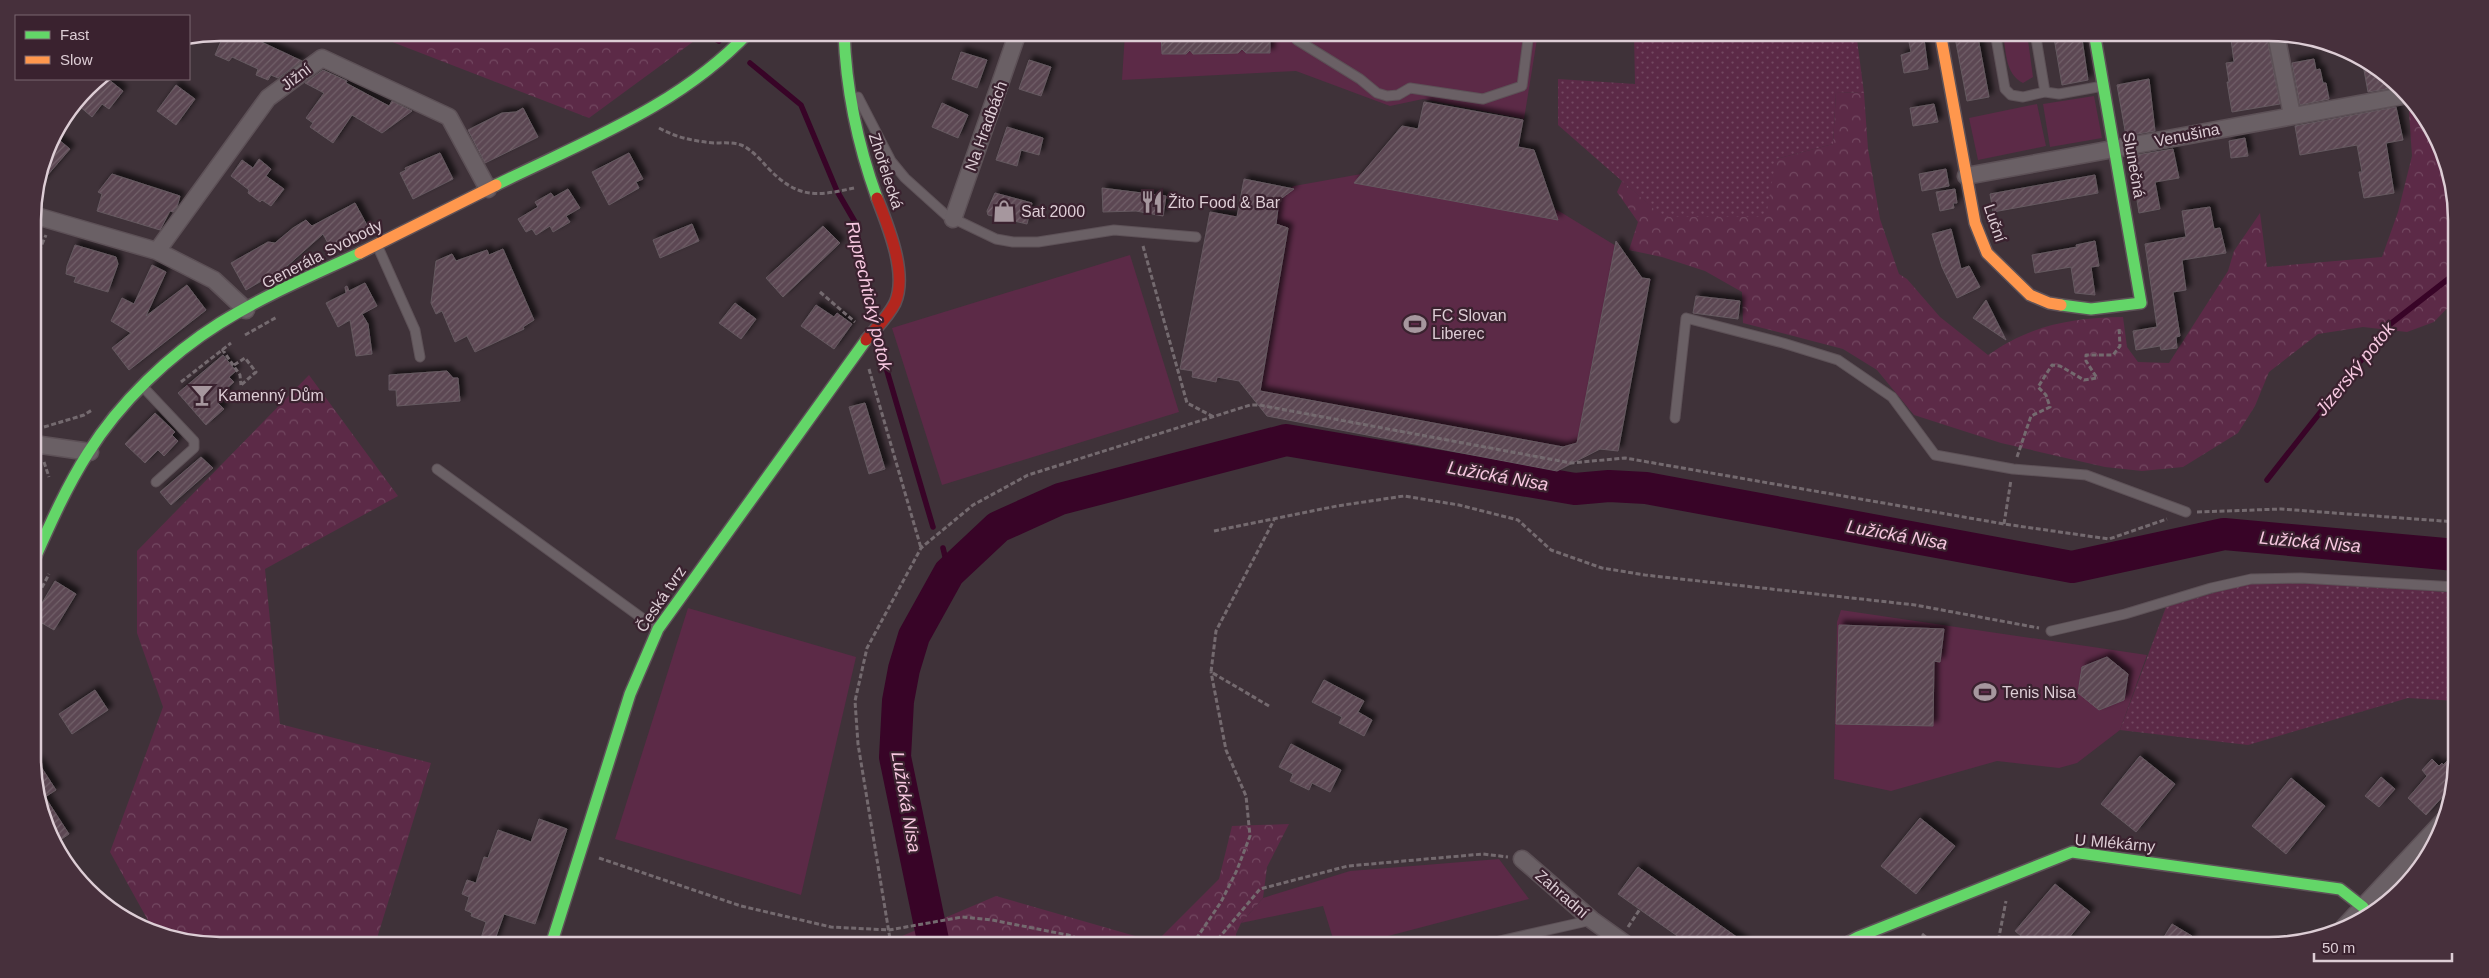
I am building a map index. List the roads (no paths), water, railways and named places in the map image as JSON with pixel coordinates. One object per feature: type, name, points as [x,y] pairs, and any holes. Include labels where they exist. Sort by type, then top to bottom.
[{"type":"street","name":"Generála Svobody","points":[[41,545],[65,492],[100,437],[144,388],[202,335],[246,310],[488,188],[641,115],[708,73],[725,59],[741,41]]},
{"type":"street","name":"Zhořelecká","points":[[844,41],[846,72],[858,145],[899,270],[897,298],[886,316]]},
{"type":"street","name":"Na Hradbách","points":[[953,219],[1015,41]]},
{"type":"street","name":"Luční","points":[[1942,41],[1974,223],[1988,253],[2030,295],[2064,307],[2091,309],[2141,304]]},
{"type":"street","name":"Slunečná","points":[[2096,41],[2141,304]]},
{"type":"street","points":[[2278,42],[2292,115]]},
{"type":"street","name":"Jižní","points":[[157,250],[268,98],[322,58],[449,117],[488,188]]},
{"type":"street","name":"Venušina","points":[[1966,176],[2398,97]]},
{"type":"street","points":[[41,217],[157,250],[214,280],[246,310]]},
{"type":"street","name":"Česká tvrz","points":[[554,937],[630,694],[658,629],[862,344],[886,316]]},
{"type":"street","points":[[41,445],[90,452]]},
{"type":"street","points":[[2357,913],[2430,835]]},
{"type":"street","name":"U Mlékárny","points":[[1858,937],[2072,852],[2340,889],[2363,907]]},
{"type":"street","name":"Zahradní","points":[[1522,859],[1592,920],[1615,937]]},
{"type":"lane","points":[[1300,41],[1360,79],[1377,93],[1387,96],[1398,95],[1410,88],[1483,98],[1522,86],[1528,41]]},
{"type":"lane","points":[[1997,41],[2005,89],[2012,95],[2023,98],[2046,92],[2059,94],[2103,86]]},
{"type":"lane","points":[[2038,41],[2046,92]]},
{"type":"lane","points":[[846,72],[892,162],[905,178],[953,219],[996,239],[1013,242],[1038,242],[1114,230],[1196,237]]},
{"type":"lane","points":[[377,244],[415,330],[420,357]]},
{"type":"lane","points":[[1674,418],[1686,318],[1783,343],[1838,360],[1892,397],[1935,455],[2013,468],[2086,475],[2186,512]]},
{"type":"lane","points":[[144,388],[194,441],[194,448],[156,482]]},
{"type":"lane","points":[[437,469],[658,629]]},
{"type":"lane","points":[[2051,631],[2251,579],[2302,578],[2448,586]]},
{"type":"lane","points":[[1517,937],[1592,920]]},
{"type":"waterway","name":"Ruprechtický potok","points":[[750,63],[801,105],[837,191],[855,222],[874,320]]},
{"type":"waterway","name":"Jizerský potok","points":[[2267,480],[2389,325],[2448,279]]},
{"type":"waterway","name":"Ruprechtický potok","points":[[877,337],[933,527]]},
{"type":"waterway","name":"Lužická Nisa","points":[[932,937],[895,757],[898,701],[904,669],[914,636],[949,573],[998,527],[1060,499],[1286,440],[1575,489],[1609,486],[1646,488],[2072,567],[2224,534],[2448,554]]},
{"type":"waterway","name":"Ruprechtický potok","points":[[943,548],[949,573]]},
{"type":"place","name":"Žito Food & Bar","points":[[1152,202]]},
{"type":"place","name":"Sat 2000","points":[[1004,211]]},
{"type":"place","name":"FC Slovan Liberec","points":[[1415,324]]},
{"type":"place","name":"Kamenný Dům","points":[[202,395]]},
{"type":"place","name":"Tenis Nisa","points":[[1985,692]]}]
